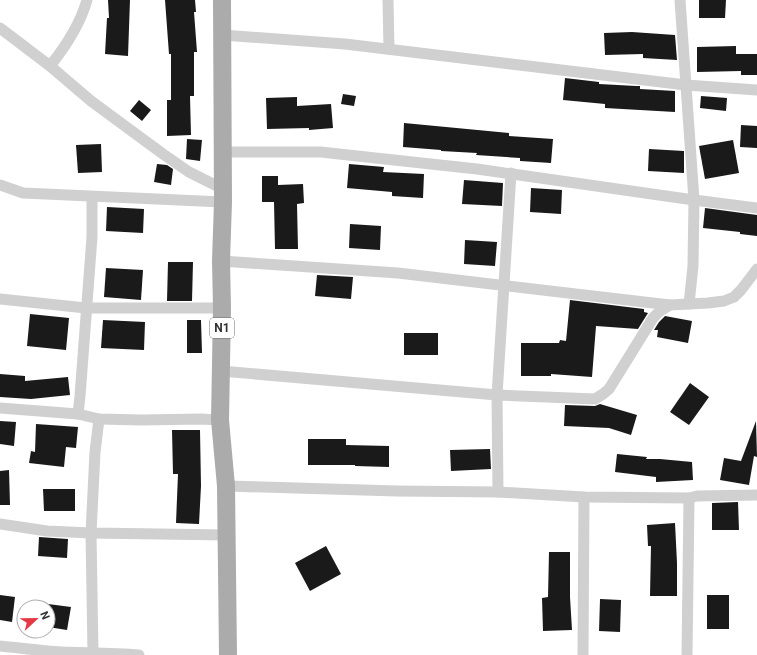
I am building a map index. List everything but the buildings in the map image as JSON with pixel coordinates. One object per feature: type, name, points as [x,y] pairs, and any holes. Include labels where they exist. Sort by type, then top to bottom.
[{"type":"main road","name":"N1","points":[[222,0],[223,195],[220,420],[226,486],[228,655]]},
{"type":"street","points":[[50,66],[70,39],[79,22],[87,0]]},
{"type":"street","points":[[388,0],[389,50]]},
{"type":"street","points":[[680,0],[694,200],[693,266],[689,304]]},
{"type":"street","points":[[0,28],[50,66],[91,101],[163,154],[223,195]]},
{"type":"street","points":[[222,35],[345,44],[686,85],[757,90]]},
{"type":"street","points":[[223,152],[328,153],[511,173],[757,208]]},
{"type":"street","points":[[498,492],[498,395],[511,173]]},
{"type":"street","points":[[0,185],[23,193],[92,197],[223,195]]},
{"type":"street","points":[[78,414],[92,237],[92,197]]},
{"type":"street","points":[[221,261],[398,273],[670,305],[724,301],[734,297],[757,269]]},
{"type":"street","points":[[0,299],[86,308],[222,308]]},
{"type":"street","points":[[221,371],[498,395],[595,399],[609,389],[653,318],[660,311],[670,305]]},
{"type":"street","points":[[0,408],[78,414],[99,419],[220,420]]},
{"type":"street","points":[[92,654],[91,533],[95,452],[99,419]]},
{"type":"street","points":[[226,486],[397,491],[498,492],[584,497],[689,498],[697,496],[757,495]]},
{"type":"street","points":[[583,655],[584,497]]},
{"type":"street","points":[[687,655],[689,498]]},
{"type":"street","points":[[0,524],[48,530],[91,533],[227,535]]},
{"type":"street","points":[[0,646],[60,652],[139,655]]}]
